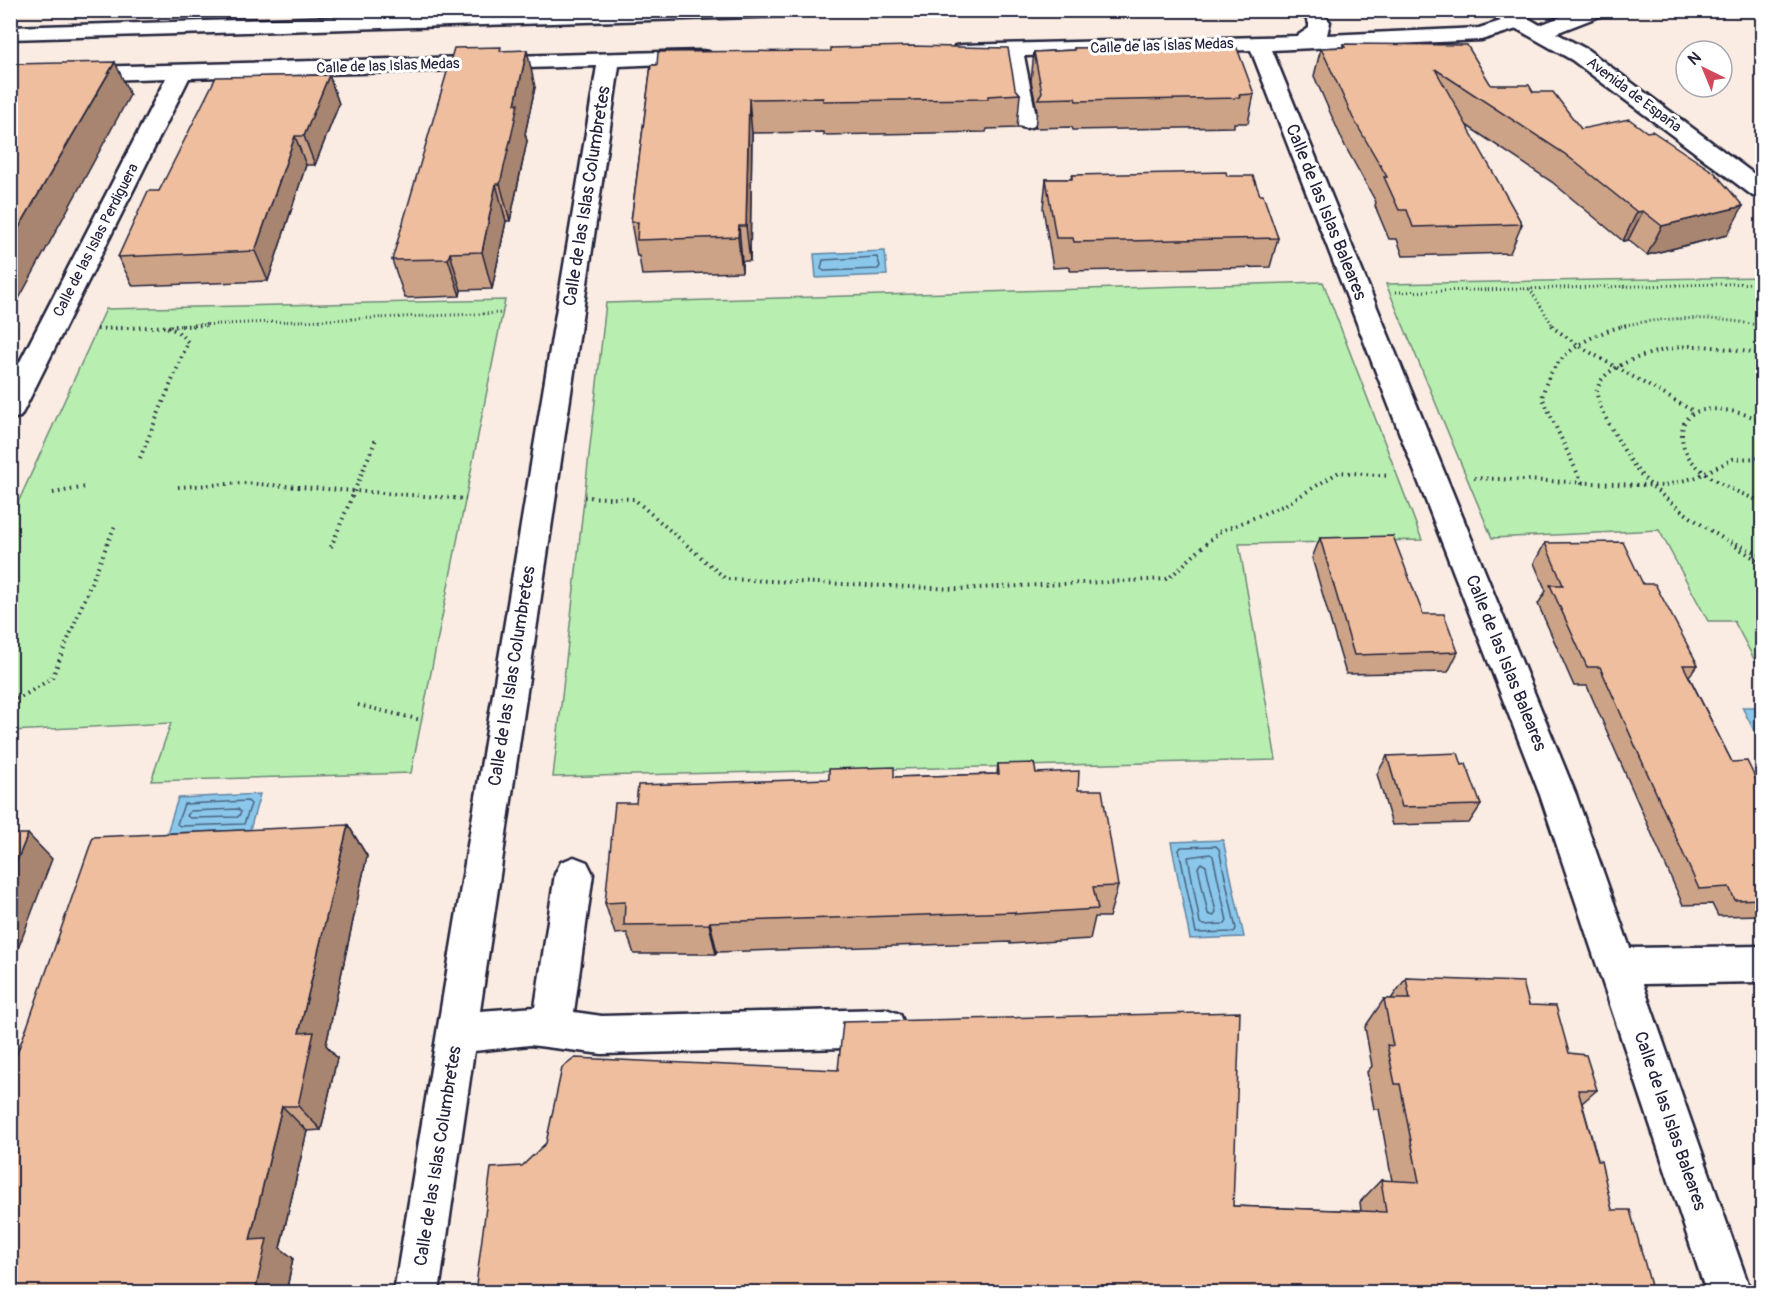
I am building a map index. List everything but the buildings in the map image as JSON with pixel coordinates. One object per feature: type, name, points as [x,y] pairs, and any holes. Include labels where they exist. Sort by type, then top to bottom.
[{"type":"street","points":[[10,33],[49,32],[196,19],[792,10]]},
{"type":"street","points":[[1303,42],[1319,31],[1320,22],[1310,10]]},
{"type":"street","name":"Avenida de España","points":[[1498,10],[1580,55],[1762,191]]},
{"type":"street","points":[[1540,32],[1598,10]]},
{"type":"street","name":"Calle de las Islas Medas","points":[[940,51],[1303,42],[1480,34],[1519,22]]},
{"type":"street","points":[[19,76],[21,50],[33,39],[49,32]]},
{"type":"street","name":"Calle de las Islas Baleares","points":[[1259,43],[1558,795],[1729,1293]]},
{"type":"street","points":[[1012,50],[1026,121]]},
{"type":"street","name":"Calle de las Islas Medas","points":[[19,76],[727,57]]},
{"type":"street","name":"Calle de las Islas Columbretes","points":[[416,1293],[609,60]]},
{"type":"street","name":"Calle de las Islas Perdiguera","points":[[10,410],[181,71]]},
{"type":"street","points":[[552,1029],[574,874]]},
{"type":"street","points":[[1617,966],[1762,964]]},
{"type":"street","points":[[457,1032],[530,1026],[602,1035],[918,1027]]},
{"type":"path","points":[[1389,292],[1762,283]]},
{"type":"path","points":[[1530,289],[1555,329],[1695,412]]},
{"type":"path","points":[[97,329],[503,313]]},
{"type":"path","points":[[1582,483],[1542,397],[1551,373],[1562,358],[1578,344],[1621,327],[1674,317],[1737,319],[1762,326]]},
{"type":"path","points":[[140,458],[188,342],[177,331],[162,326]]},
{"type":"path","points":[[1762,354],[1694,346],[1666,350],[1615,366],[1602,379],[1597,392],[1603,413],[1627,456],[1651,486],[1681,511],[1762,563]]},
{"type":"path","points":[[1762,421],[1751,414],[1730,409],[1706,409],[1695,412],[1684,422],[1681,440],[1691,460],[1707,473],[1742,495],[1762,502]]},
{"type":"path","points":[[331,547],[376,439]]},
{"type":"path","points":[[1467,477],[1663,486],[1707,473],[1733,459],[1762,458]]},
{"type":"path","points":[[584,497],[634,499],[726,579],[957,589],[1168,579],[1219,532],[1285,505],[1339,472],[1397,477]]},
{"type":"path","points":[[178,487],[243,483],[466,499]]},
{"type":"path","points":[[53,493],[86,487]]},
{"type":"path","points":[[10,699],[20,698],[52,678],[116,523]]},
{"type":"path","points":[[1719,535],[1762,555]]},
{"type":"path","points":[[358,705],[421,720]]},
{"type":"green space","points":[[1762,277],[1762,674],[1734,621],[1708,621],[1659,530],[1492,538],[1386,284]]},
{"type":"green space","points":[[1323,282],[1422,540],[1239,544],[1276,760],[553,777],[606,303]]},
{"type":"green space","points":[[505,300],[411,773],[151,781],[171,723],[11,731],[11,518],[106,309]]},
{"type":"water","points":[[885,251],[887,275],[816,278],[814,254]]},
{"type":"water","points":[[1742,707],[1762,707],[1762,746]]},
{"type":"water","points":[[260,794],[250,830],[167,833],[178,798]]},
{"type":"water","points":[[1223,840],[1244,937],[1190,939],[1171,842]]}]
